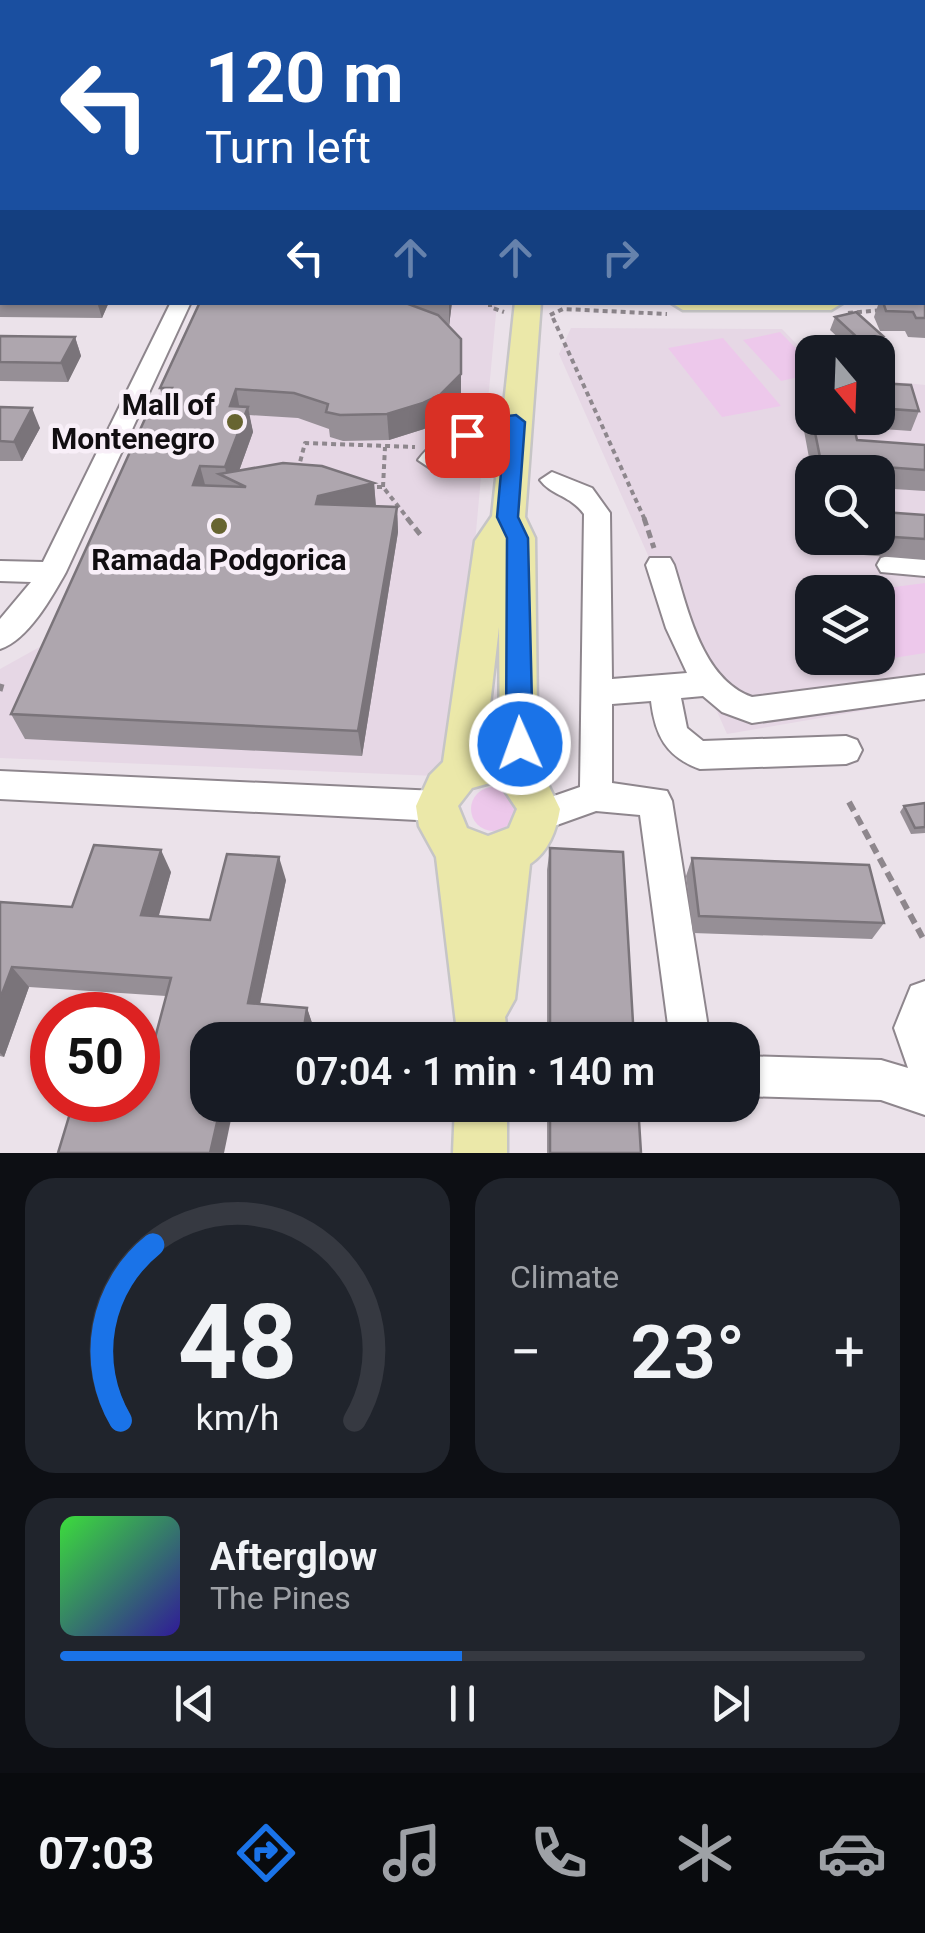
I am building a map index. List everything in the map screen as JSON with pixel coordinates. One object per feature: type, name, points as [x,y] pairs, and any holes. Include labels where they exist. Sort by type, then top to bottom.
[{"type":"main road","points":[[462,771],[492,541],[508,511],[528,305]]},
{"type":"main road","points":[[508,511],[518,538],[522,776],[538,802],[540,816],[535,832],[509,854],[492,858],[457,848],[445,836],[436,806],[441,792],[462,771],[492,765],[522,776]]},
{"type":"main road","points":[[457,848],[481,1022]]},
{"type":"main road","points":[[486,1022],[509,854]]},
{"type":"main road","points":[[480,1153],[481,1122]]},
{"type":"street","points":[[0,638],[52,572],[180,305]]},
{"type":"street","points":[[437,454],[481,428],[516,422]]},
{"type":"street","points":[[552,480],[583,494],[597,513],[596,796]]},
{"type":"street","points":[[660,565],[684,642],[711,683],[739,707],[752,710],[925,687]]},
{"type":"street","points":[[891,565],[925,566]]},
{"type":"street","points":[[0,571],[52,572]]},
{"type":"street","points":[[596,692],[711,683]]},
{"type":"street","points":[[664,689],[672,731],[681,748],[700,755],[846,750]]},
{"type":"street","points":[[0,785],[436,806]]},
{"type":"street","points":[[540,816],[596,796],[655,801],[687,1022]]},
{"type":"street","points":[[925,1000],[914,1028],[925,1061]]},
{"type":"street","points":[[760,1077],[881,1080],[925,1093]]},
{"type":"path","points":[[553,318],[639,504],[660,565]]},
{"type":"path","points":[[295,482],[305,443],[437,454]]},
{"type":"path","points":[[386,447],[383,488],[424,538]]},
{"type":"path","points":[[365,486],[383,488]]},
{"type":"path","points":[[849,802],[925,942]]},
{"type":"shaded area","name":"Ramada Podgorica","points":[[199,305],[497,305],[455,760],[436,776],[0,758],[0,669],[45,644]]},
{"type":"shaded area","points":[[571,328],[782,329],[795,342],[795,435],[895,435],[895,382],[925,385],[925,700],[727,734],[559,354]]},
{"type":"shaded area","points":[[780,332],[795,347],[795,378],[781,381],[743,340]]},
{"type":"shaded area","points":[[723,338],[781,406],[722,417],[668,348]]},
{"type":"shaded area","points":[[925,583],[925,653],[895,658],[895,587]]},
{"type":"shaded area","points":[[493,787],[509,793],[515,809],[509,825],[493,831],[477,825],[471,809],[477,793]]},
{"type":"building","name":"Ramada Podgorica","points":[[199,305],[411,305],[438,315],[461,339],[461,374],[440,395],[387,414],[340,415],[326,412],[328,404],[294,393],[236,389],[230,406],[248,407],[225,467],[200,466],[193,485],[246,487],[219,474],[283,463],[322,466],[374,483],[318,496],[316,504],[397,507],[358,731],[11,714],[149,410],[162,411],[172,388],[160,388]]},
{"type":"building","points":[[884,305],[925,305],[925,318],[916,318],[913,312],[886,311]]},
{"type":"building","points":[[856,312],[882,335],[854,335],[835,317]]},
{"type":"building","points":[[0,336],[75,337],[61,363],[0,362]]},
{"type":"building","points":[[895,384],[911,385],[919,411],[895,409]]},
{"type":"building","points":[[0,407],[32,408],[14,442],[0,441]]},
{"type":"building","points":[[815,435],[856,435],[857,440],[925,445],[925,470],[895,468],[895,455],[820,455]]},
{"type":"building","points":[[895,513],[925,515],[925,539],[895,537]]},
{"type":"building","points":[[925,803],[925,827],[915,828],[904,806]]},
{"type":"building","points":[[94,845],[161,850],[141,915],[210,920],[227,854],[279,857],[248,1003],[307,1008],[305,1022],[190,1022],[190,1122],[217,1122],[210,1153],[58,1153],[67,1122],[160,1122],[160,1019],[171,978],[12,967],[0,999],[0,902],[72,907]]},
{"type":"building","points":[[550,848],[623,852],[633,1022],[550,1022]]},
{"type":"building","points":[[692,858],[869,865],[884,923],[699,916]]},
{"type":"building","points":[[550,1122],[639,1122],[641,1153],[550,1153]]},
{"type":"place","name":"Mall of Montenegro","points":[[235,422]]},
{"type":"place","name":"Ramada Podgorica","points":[[219,526]]},
{"type":"route","points":[[467,435],[494,424],[516,422],[508,517],[518,538],[520,744]]}]
